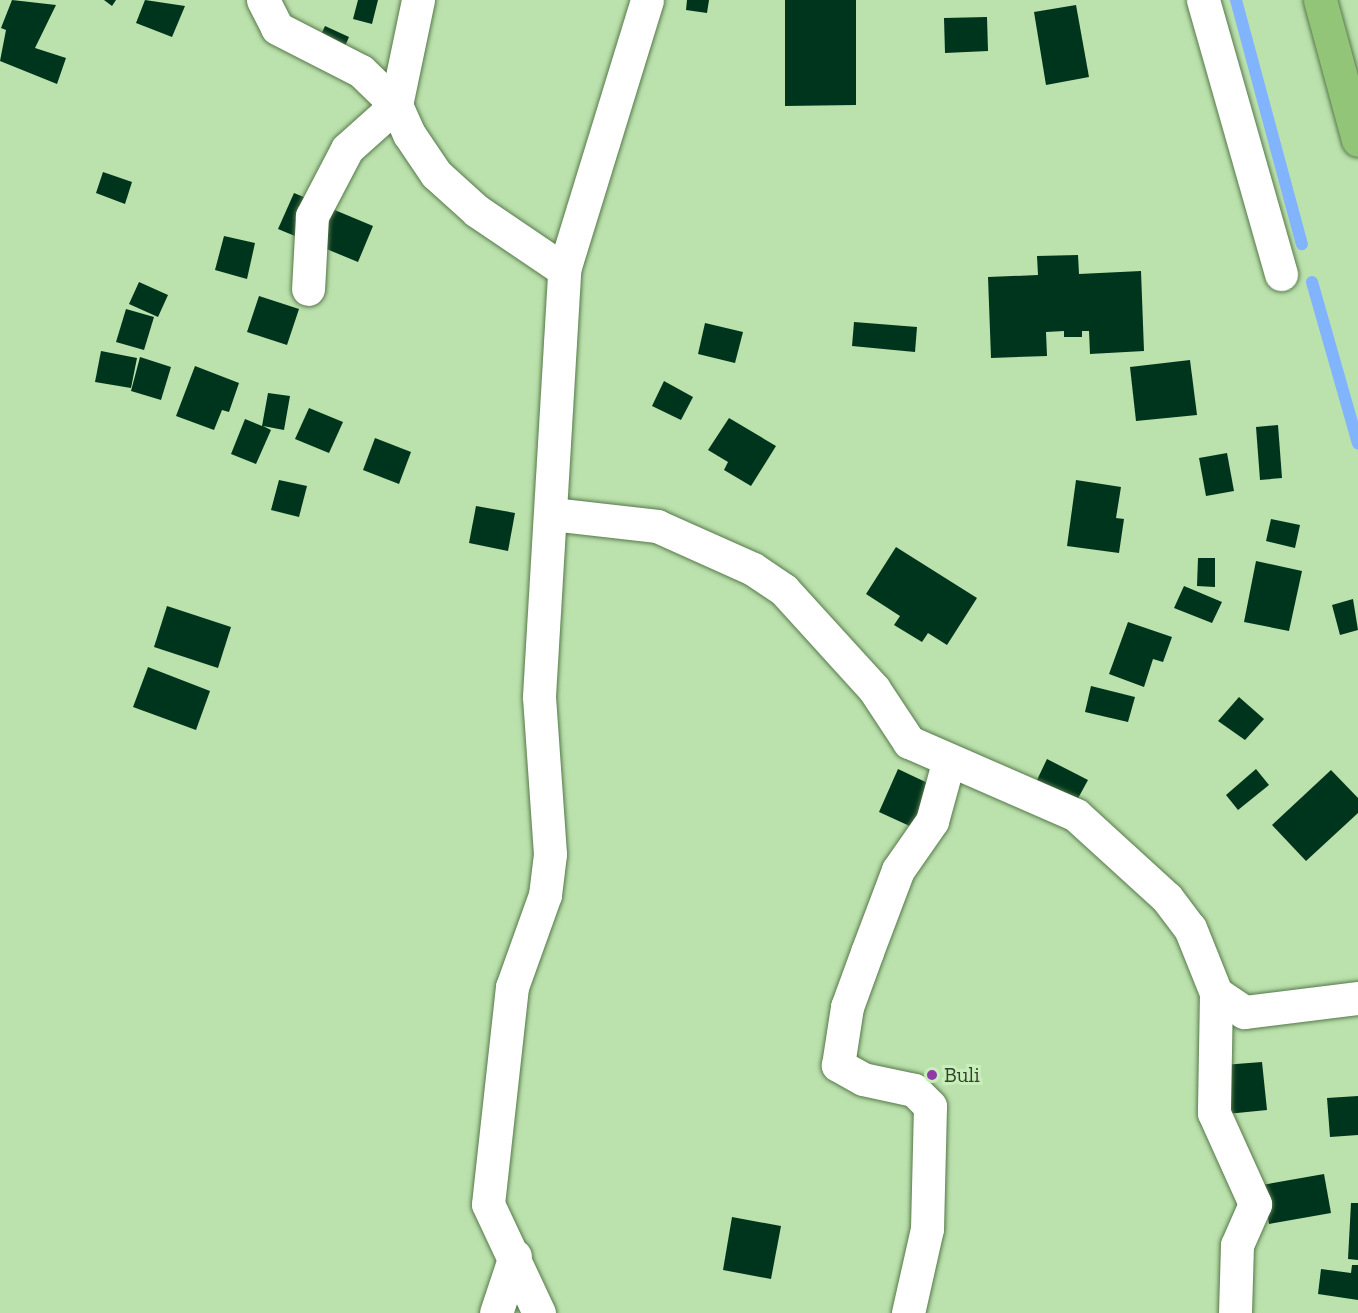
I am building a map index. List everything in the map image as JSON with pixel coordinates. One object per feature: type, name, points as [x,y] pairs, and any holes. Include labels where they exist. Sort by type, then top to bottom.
[{"type":"main road","points":[[1323,14],[1358,140]]},
{"type":"street","points":[[263,0],[277,28],[361,71],[396,105],[436,174],[516,241],[564,270]]},
{"type":"street","points":[[308,289],[312,216],[347,149],[396,105],[418,0]]},
{"type":"street","points":[[538,1313],[515,1256],[488,1204],[512,987],[545,895],[550,854],[539,707],[552,514],[564,270],[647,0]]},
{"type":"street","points":[[1203,0],[1281,274]]},
{"type":"street","points":[[1303,0],[1323,14]]},
{"type":"street","points":[[552,514],[657,526],[753,569],[784,590],[874,689],[909,742],[948,763],[1076,815],[1167,898],[1190,928],[1216,993],[1214,1113],[1255,1204],[1238,1245],[1235,1313]]},
{"type":"street","points":[[908,1313],[927,1229],[930,1106],[914,1090],[863,1079],[838,1065],[855,985],[898,870],[932,821],[948,763]]},
{"type":"street","points":[[1216,993],[1244,1012],[1358,998]]},
{"type":"street","points":[[496,1313],[515,1256]]},
{"type":"building","points":[[12,0],[56,5],[35,48],[66,58],[57,84],[0,61],[6,30],[1,28]]},
{"type":"building","points":[[104,0],[116,0],[112,6]]},
{"type":"building","points":[[145,0],[185,6],[172,37],[136,23]]},
{"type":"building","points":[[358,0],[378,0],[372,24],[353,19]]},
{"type":"building","points":[[687,0],[709,0],[707,13],[686,10]]},
{"type":"building","points":[[785,0],[856,0],[856,105],[785,106]]},
{"type":"building","points":[[1076,5],[1089,77],[1046,85],[1034,12]]},
{"type":"building","points":[[987,17],[988,51],[945,53],[944,18]]},
{"type":"building","points":[[325,26],[349,37],[336,67],[311,56]]},
{"type":"building","points":[[103,172],[132,182],[125,204],[96,193]]},
{"type":"building","points":[[294,193],[373,226],[358,262],[278,229]]},
{"type":"building","points":[[224,236],[255,243],[247,279],[215,270]]},
{"type":"building","points":[[1078,255],[1079,274],[1141,271],[1144,351],[1090,354],[1089,331],[1082,331],[1082,337],[1064,337],[1064,331],[1046,332],[1047,356],[991,358],[988,277],[1038,275],[1037,256]]},
{"type":"building","points":[[139,282],[168,295],[158,317],[129,304]]},
{"type":"building","points":[[259,296],[299,309],[287,345],[247,332]]},
{"type":"building","points":[[126,309],[154,317],[144,350],[116,342]]},
{"type":"building","points":[[854,322],[917,327],[915,352],[852,346]]},
{"type":"building","points":[[705,323],[743,332],[735,363],[698,354]]},
{"type":"building","points":[[101,351],[137,358],[131,388],[95,382]]},
{"type":"building","points":[[140,357],[171,367],[161,400],[131,391]]},
{"type":"building","points":[[1190,360],[1197,415],[1136,421],[1130,367]]},
{"type":"building","points":[[195,366],[239,383],[229,412],[222,410],[214,430],[176,416]]},
{"type":"building","points":[[664,381],[693,397],[681,420],[652,406]]},
{"type":"building","points":[[268,393],[290,396],[284,430],[263,426],[271,430],[256,464],[231,454],[245,419],[262,426]]},
{"type":"building","points":[[309,408],[343,422],[329,453],[295,439]]},
{"type":"building","points":[[729,418],[776,446],[751,486],[724,470],[728,462],[708,450]]},
{"type":"building","points":[[1278,425],[1282,478],[1260,480],[1256,427]]},
{"type":"building","points":[[375,438],[411,452],[399,484],[363,470]]},
{"type":"building","points":[[1227,453],[1234,491],[1206,496],[1199,458]]},
{"type":"building","points":[[279,480],[307,486],[299,517],[271,510]]},
{"type":"building","points":[[1076,480],[1121,487],[1116,518],[1124,519],[1119,553],[1067,546]]},
{"type":"building","points":[[476,506],[515,513],[508,551],[469,543]]},
{"type":"building","points":[[1271,519],[1300,525],[1295,548],[1266,541]]},
{"type":"building","points":[[896,547],[977,598],[947,645],[928,633],[922,642],[894,625],[900,616],[866,594]]},
{"type":"building","points":[[1198,558],[1215,558],[1215,587],[1197,586]]},
{"type":"building","points":[[1256,561],[1302,571],[1289,631],[1244,622]]},
{"type":"building","points":[[1184,586],[1222,602],[1212,623],[1174,608]]},
{"type":"building","points":[[1353,599],[1358,630],[1340,635],[1332,605]]},
{"type":"building","points":[[167,606],[231,627],[218,668],[154,647]]},
{"type":"building","points":[[1128,622],[1172,637],[1163,662],[1153,659],[1144,687],[1109,674]]},
{"type":"building","points":[[148,667],[210,691],[196,730],[133,707]]},
{"type":"building","points":[[1091,686],[1135,697],[1128,722],[1085,712]]},
{"type":"building","points":[[1239,697],[1264,719],[1245,740],[1218,721]]},
{"type":"building","points":[[1047,759],[1088,780],[1076,802],[1036,782]]},
{"type":"building","points":[[898,769],[934,786],[914,828],[879,812]]},
{"type":"building","points":[[1256,769],[1269,785],[1238,810],[1226,795]]},
{"type":"building","points":[[1331,770],[1358,798],[1358,813],[1306,861],[1272,825]]},
{"type":"building","points":[[1262,1062],[1267,1110],[1227,1114],[1223,1065]]},
{"type":"building","points":[[1358,1096],[1358,1135],[1330,1137],[1327,1098]]},
{"type":"building","points":[[1324,1174],[1331,1213],[1269,1224],[1262,1185]]},
{"type":"building","points":[[1351,1203],[1358,1203],[1358,1260],[1348,1259]]},
{"type":"building","points":[[732,1217],[781,1226],[771,1279],[723,1270]]},
{"type":"building","points":[[1352,1265],[1358,1265],[1358,1300],[1318,1294],[1321,1269],[1351,1273]]},
{"type":"waterway","points":[[1236,0],[1302,244]]},
{"type":"waterway","points":[[1312,282],[1358,444]]},
{"type":"place","name":"Buli","points":[[932,1075]]}]
